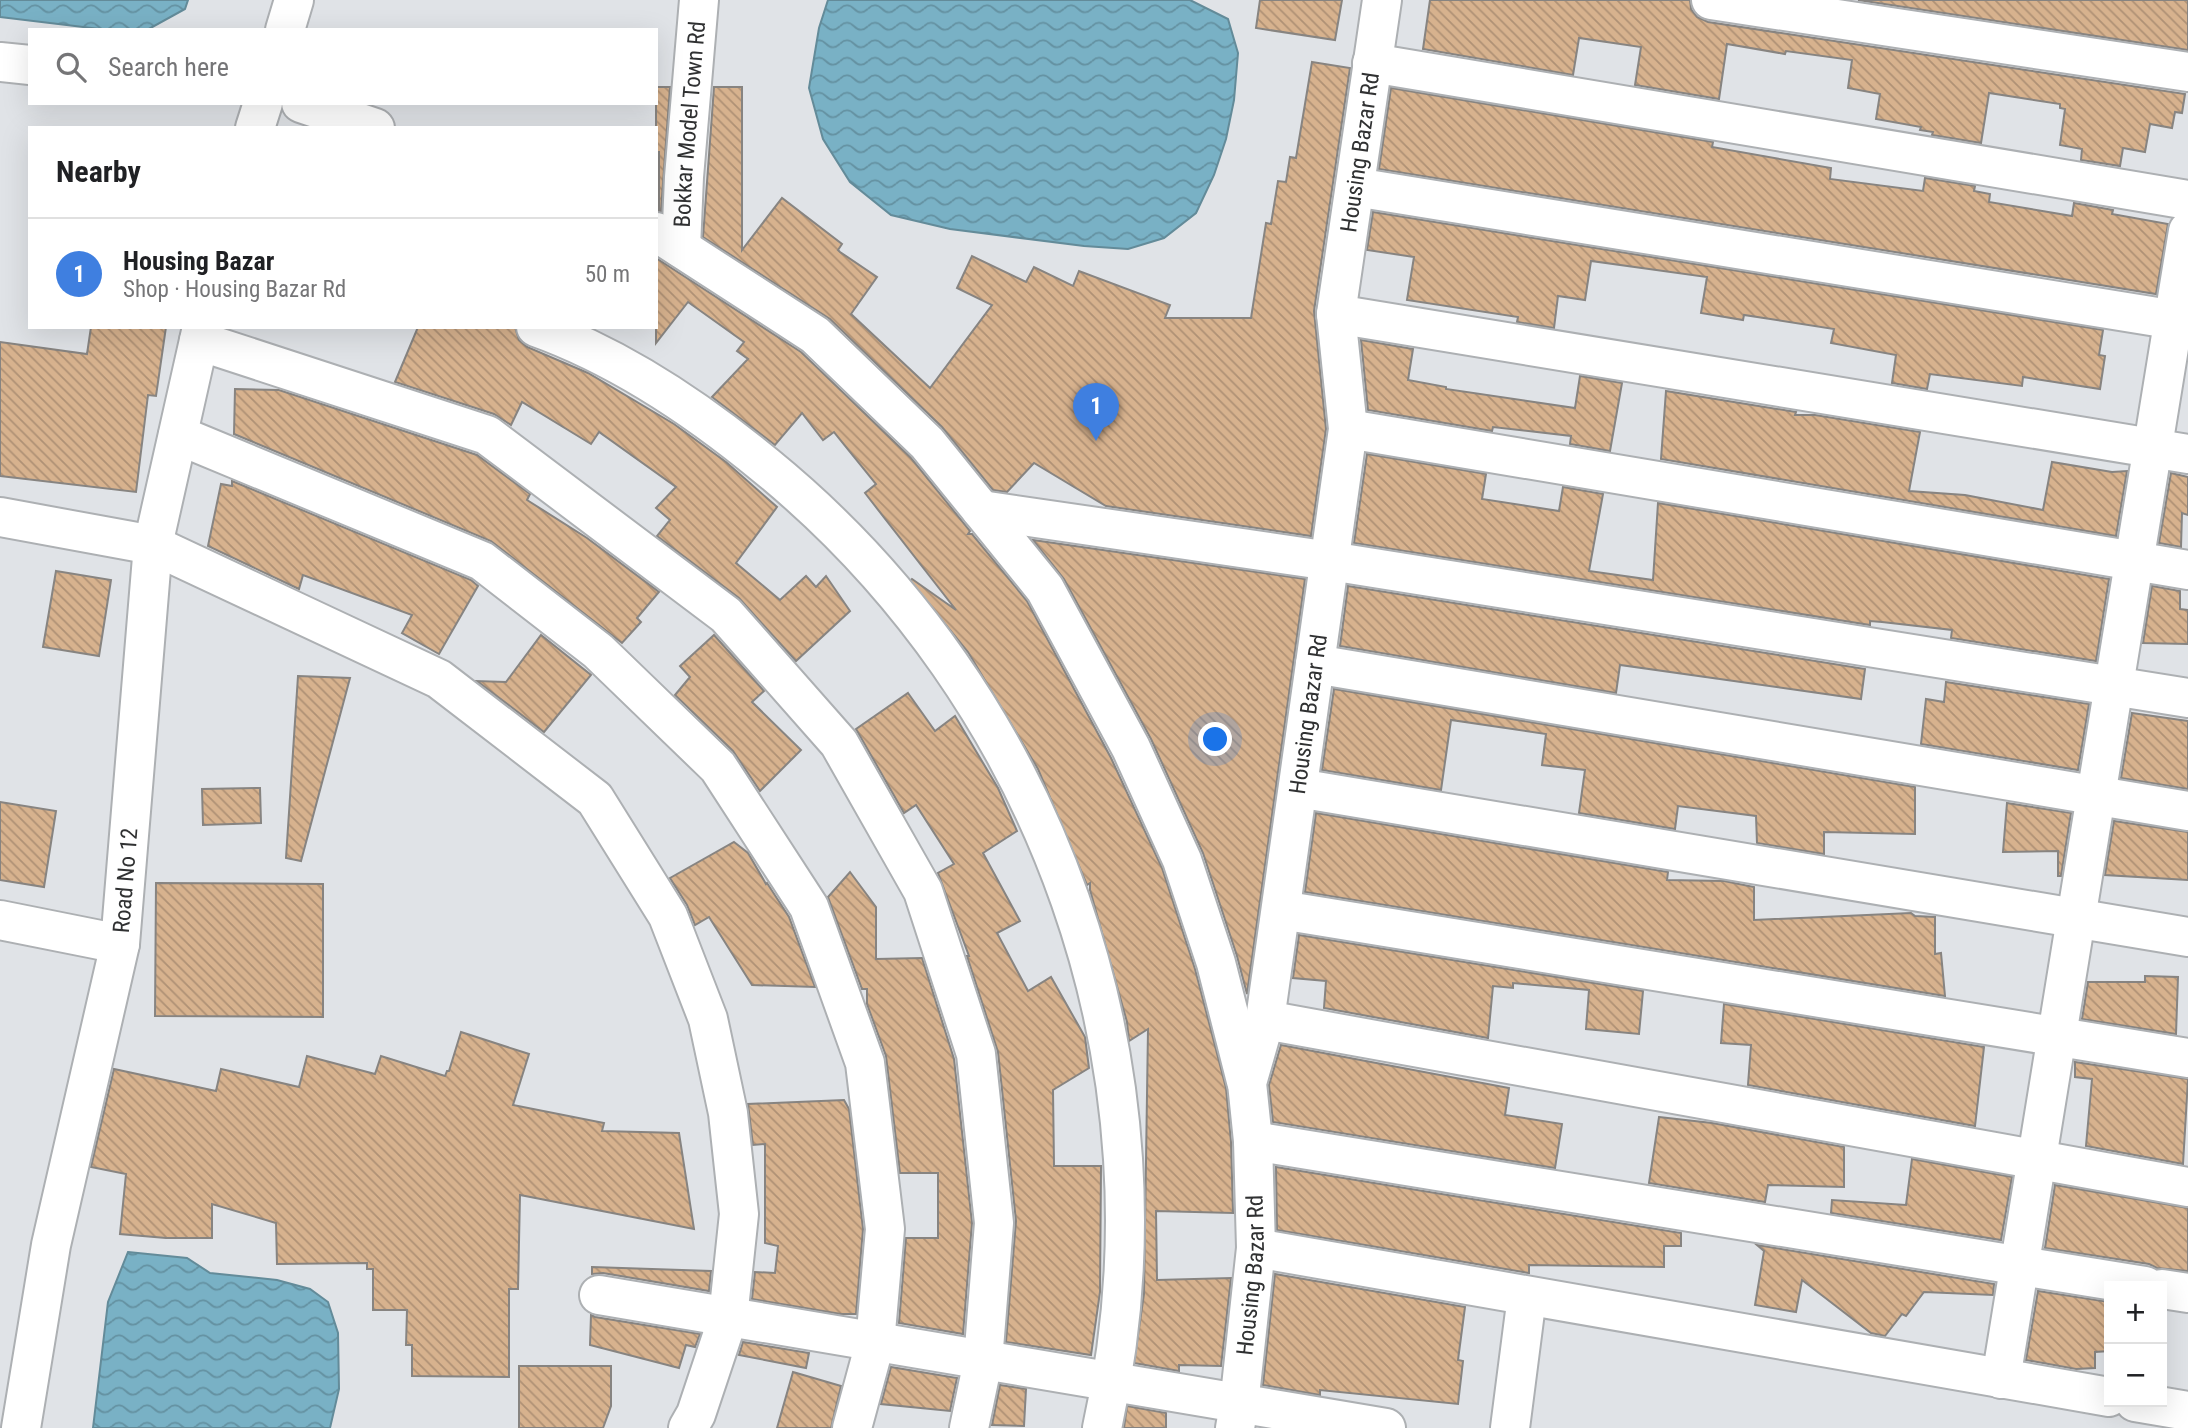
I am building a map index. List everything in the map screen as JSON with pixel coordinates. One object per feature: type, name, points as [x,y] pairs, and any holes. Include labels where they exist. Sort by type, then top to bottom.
[{"type":"street","points":[[286,28],[294,0]]},
{"type":"street","name":"Bokkar Model Town Rd","points":[[669,240],[684,177],[699,0]]},
{"type":"street","name":"Housing Bazar Rd","points":[[1237,1416],[1256,1248],[1253,1141],[1247,1083],[1265,1020],[1348,429],[1336,314],[1382,0]]},
{"type":"street","points":[[1711,0],[2188,72]]},
{"type":"street","points":[[0,62],[28,65]]},
{"type":"street","points":[[1372,63],[2188,200]]},
{"type":"street","points":[[256,126],[262,105]]},
{"type":"street","points":[[307,105],[369,126]]},
{"type":"street","points":[[1355,187],[2181,320]]},
{"type":"street","points":[[2001,1378],[2134,561],[2171,451],[2188,231]]},
{"type":"street","points":[[669,240],[815,335],[927,443],[1045,589],[1131,748],[1182,860],[1216,963],[1247,1083]]},
{"type":"street","points":[[1336,314],[2171,451]]},
{"type":"street","points":[[541,329],[570,340],[649,383],[726,433],[796,490],[861,553],[920,622],[972,696],[1017,775],[1055,857],[1085,942],[1107,1030],[1121,1120],[1126,1210],[1122,1301],[1112,1383],[1102,1428]]},
{"type":"street","points":[[200,334],[487,435],[726,615],[839,743],[923,891],[976,1054],[994,1223],[983,1361],[969,1428]]},
{"type":"street","name":"Road No 12","points":[[21,1428],[51,1245],[120,944],[153,545],[200,334]]},
{"type":"street","points":[[1348,429],[2188,570]]},
{"type":"street","points":[[178,435],[482,561],[598,651],[718,767],[809,907],[865,1063],[885,1229],[875,1343],[852,1428]]},
{"type":"street","points":[[981,510],[1329,561],[2188,698]]},
{"type":"street","points":[[0,517],[153,545],[439,679],[595,799],[668,916],[708,1019],[728,1112],[739,1214],[728,1318],[696,1414],[688,1428]]},
{"type":"street","points":[[1315,664],[2188,811]]},
{"type":"street","points":[[1298,788],[2188,937]]},
{"type":"street","points":[[1281,910],[2188,1058]]},
{"type":"street","points":[[0,920],[120,944]]},
{"type":"street","points":[[1265,1020],[2188,1187]]},
{"type":"street","points":[[1253,1141],[2114,1281]]},
{"type":"street","points":[[1256,1248],[2104,1396]]},
{"type":"street","points":[[2167,1290],[2188,1293]]},
{"type":"street","points":[[599,1296],[1112,1383],[1237,1416],[1367,1426]]},
{"type":"street","points":[[1510,1428],[1527,1296]]},
{"type":"street","points":[[2164,1407],[2188,1411]]},
{"type":"water","points":[[0,0],[188,0],[185,9],[151,28],[91,28],[0,17]]},
{"type":"water","points":[[828,0],[1190,0],[1228,19],[1238,53],[1234,100],[1226,139],[1214,175],[1196,213],[1164,238],[1128,249],[950,229],[891,215],[850,182],[823,139],[809,88],[819,28]]},
{"type":"water","points":[[128,1252],[187,1258],[210,1273],[277,1280],[310,1289],[328,1302],[338,1333],[339,1389],[330,1428],[93,1428],[108,1302]]},
{"type":"building","points":[[1260,0],[1342,0],[1335,40],[1256,28]]},
{"type":"building","points":[[1430,0],[1690,0],[1691,9],[1697,17],[1708,22],[2185,94],[2182,113],[2175,112],[2172,128],[2150,124],[2145,152],[2123,148],[2120,166],[2081,160],[2082,149],[2060,145],[2065,109],[2060,108],[2060,104],[1989,93],[1981,143],[1932,135],[1933,132],[1920,130],[1921,127],[1876,119],[1880,94],[1848,88],[1852,60],[1786,51],[1785,54],[1727,44],[1719,99],[1635,85],[1641,47],[1579,38],[1573,75],[1423,49]]},
{"type":"building","points":[[1858,0],[2188,0],[2188,50]]},
{"type":"building","points":[[1312,62],[1350,68],[1314,311],[1326,429],[1311,536],[1106,506],[1034,463],[1007,492],[993,490],[942,427],[830,319],[703,237],[714,87],[742,87],[742,250],[782,198],[842,244],[838,250],[840,252],[877,277],[851,314],[930,388],[992,305],[957,288],[972,256],[1026,282],[1034,267],[1073,286],[1079,271],[1170,305],[1165,318],[1251,318],[1266,223],[1271,224],[1278,181],[1286,182],[1290,157],[1296,158]]},
{"type":"building","points":[[658,87],[670,87],[661,211],[658,126]]},
{"type":"building","points":[[1391,88],[1713,142],[1712,147],[1831,168],[1830,179],[1923,191],[1925,178],[1975,186],[1974,191],[1990,194],[1989,202],[2072,216],[2074,203],[2113,210],[2112,214],[2168,224],[2156,294],[1379,169]]},
{"type":"building","points":[[1373,212],[2103,330],[2099,355],[2105,356],[2100,389],[2023,377],[2022,386],[1930,374],[1927,389],[1892,383],[1896,355],[1831,343],[1834,329],[1744,315],[1743,320],[1701,313],[1707,277],[1591,261],[1585,300],[1558,296],[1554,328],[1517,322],[1518,317],[1407,300],[1414,257],[1367,250]]},
{"type":"building","points":[[658,259],[801,352],[911,458],[970,531],[968,534],[972,534],[1027,601],[1111,758],[1162,868],[1195,969],[1226,1088],[1233,1213],[1156,1211],[1157,1280],[1231,1278],[1221,1366],[1179,1365],[1179,1371],[1134,1363],[1144,1294],[1148,1029],[1129,1041],[1127,1022],[1090,883],[1087,885],[1038,769],[968,652],[910,581],[912,579],[956,610],[865,493],[876,484],[834,432],[823,440],[802,413],[775,445],[712,397],[748,359],[737,351],[744,342],[688,302],[656,343]]},
{"type":"building","points":[[91,329],[166,329],[156,396],[148,395],[136,492],[0,476],[0,342],[87,354]]},
{"type":"building","points":[[417,329],[516,329],[519,340],[527,347],[588,373],[674,424],[726,462],[777,507],[736,563],[780,600],[806,576],[816,587],[826,576],[850,611],[796,661],[739,598],[657,536],[670,520],[656,508],[676,487],[599,432],[591,444],[522,402],[511,425],[494,414],[395,382]]},
{"type":"building","points":[[1361,340],[1413,349],[1408,380],[1446,389],[1575,408],[1580,376],[1622,383],[1610,451],[1570,444],[1571,436],[1493,427],[1492,431],[1368,410]]},
{"type":"building","points":[[235,389],[279,390],[477,455],[530,494],[527,500],[587,538],[659,592],[637,618],[641,622],[622,643],[491,541],[234,434]]},
{"type":"building","points":[[1666,391],[1796,412],[1795,415],[1815,415],[1920,432],[1909,491],[1965,495],[2043,510],[2052,462],[2112,472],[2127,471],[2116,536],[1661,459]]},
{"type":"building","points":[[1367,454],[1486,474],[1482,499],[1559,511],[1563,487],[1603,494],[1589,571],[1653,580],[1658,503],[2109,579],[2096,661],[1951,638],[1952,630],[1870,621],[1870,625],[1354,543]]},
{"type":"building","points":[[2171,473],[2188,477],[2188,515],[2182,513],[2181,547],[2159,543]]},
{"type":"building","points":[[232,481],[471,580],[478,586],[439,654],[402,633],[412,615],[303,575],[299,589],[208,546],[221,484],[232,486]]},
{"type":"building","points":[[1033,540],[1305,579],[1247,994],[1203,853],[1151,739],[1064,579]]},
{"type":"building","points":[[56,571],[111,580],[99,656],[43,647]]},
{"type":"building","points":[[1348,586],[1865,669],[1861,699],[1620,665],[1616,693],[1340,646]]},
{"type":"building","points":[[2152,586],[2180,591],[2180,609],[2188,610],[2188,644],[2143,643]]},
{"type":"building","points":[[541,635],[591,675],[544,732],[477,681],[506,682]]},
{"type":"building","points":[[714,635],[764,691],[752,702],[801,750],[760,791],[733,751],[675,695],[690,677],[680,666]]},
{"type":"building","points":[[298,676],[350,678],[301,861],[286,858]]},
{"type":"building","points":[[1946,682],[2089,704],[2078,770],[1921,744],[1926,699],[1944,702]]},
{"type":"building","points":[[1334,689],[1915,787],[1915,834],[1824,832],[1824,854],[1757,843],[1756,816],[1678,806],[1675,829],[1579,813],[1585,770],[1542,765],[1546,734],[1451,720],[1441,790],[1322,770]]},
{"type":"building","points":[[908,693],[935,731],[955,716],[998,788],[1017,831],[983,853],[1020,921],[997,933],[1028,991],[1051,977],[1085,1037],[1089,1068],[1053,1090],[1054,1166],[1101,1166],[1100,1292],[1091,1355],[1006,1342],[1016,1221],[998,1052],[969,956],[938,873],[954,864],[916,805],[904,813],[856,729]]},
{"type":"building","points":[[2132,713],[2188,721],[2188,789],[2121,778]]},
{"type":"building","points":[[260,788],[261,823],[203,825],[202,789]]},
{"type":"building","points":[[0,802],[56,811],[44,887],[0,880]]},
{"type":"building","points":[[2007,803],[2071,813],[2061,876],[2058,876],[2058,851],[2003,852]]},
{"type":"building","points":[[1316,813],[1668,872],[1667,880],[1724,881],[1754,887],[1754,920],[1911,913],[1915,916],[1935,917],[1935,954],[1941,953],[1945,996],[1305,892]]},
{"type":"building","points":[[2114,821],[2188,832],[2188,880],[2105,875]]},
{"type":"building","points":[[734,842],[748,853],[789,917],[815,987],[752,985],[709,917],[695,925],[687,905],[670,878]]},
{"type":"building","points":[[850,872],[876,907],[876,959],[922,958],[954,1059],[972,1223],[963,1334],[899,1323],[906,1238],[938,1238],[938,1173],[900,1173],[886,1056],[867,1004],[867,989],[862,989],[828,897]]},
{"type":"building","points":[[156,883],[323,884],[323,1017],[155,1016]]},
{"type":"building","points":[[1299,935],[1643,991],[1639,1034],[1586,1029],[1589,990],[1513,983],[1513,988],[1493,986],[1488,1038],[1324,1008],[1326,981],[1293,978]]},
{"type":"building","points":[[2145,976],[2178,977],[2176,1034],[2082,1019],[2088,982],[2145,982]]},
{"type":"building","points":[[1724,1004],[1984,1047],[1975,1126],[1748,1085],[1751,1045],[1721,1043]]},
{"type":"building","points":[[461,1032],[529,1054],[513,1105],[604,1123],[602,1131],[679,1133],[694,1229],[520,1195],[518,1289],[509,1289],[509,1377],[412,1376],[412,1345],[406,1345],[407,1310],[373,1310],[373,1269],[367,1269],[367,1263],[277,1264],[276,1223],[212,1204],[212,1238],[120,1234],[126,1174],[91,1167],[114,1069],[216,1091],[221,1069],[299,1087],[307,1056],[375,1074],[381,1056],[445,1076]]},
{"type":"building","points":[[1281,1045],[1509,1088],[1505,1115],[1562,1124],[1555,1168],[1273,1122],[1269,1085]]},
{"type":"building","points":[[2075,1062],[2188,1079],[2183,1164],[2086,1146],[2092,1079],[2075,1077]]},
{"type":"building","points":[[844,1100],[849,1109],[863,1229],[856,1314],[841,1314],[752,1299],[755,1272],[775,1273],[778,1246],[765,1243],[765,1144],[753,1145],[748,1104]]},
{"type":"building","points":[[1659,1117],[1712,1123],[1844,1147],[1844,1187],[1768,1185],[1765,1202],[1649,1183]]},
{"type":"building","points":[[1912,1159],[2012,1177],[2001,1240],[1831,1213],[1832,1200],[1906,1205]]},
{"type":"building","points":[[1276,1167],[1681,1233],[1681,1246],[1664,1246],[1664,1267],[1529,1265],[1529,1273],[1277,1230]]},
{"type":"building","points":[[2055,1185],[2188,1208],[2188,1271],[2045,1248]]},
{"type":"building","points":[[1757,1245],[1994,1284],[1993,1295],[1924,1292],[1906,1316],[1902,1314],[1885,1336],[1871,1333],[1802,1280],[1796,1312],[1755,1305],[1764,1251]]},
{"type":"building","points":[[592,1267],[711,1271],[709,1291],[603,1273],[592,1274]]},
{"type":"building","points":[[1275,1274],[1465,1307],[1458,1360],[1463,1361],[1458,1404],[1320,1390],[1320,1395],[1263,1385]]},
{"type":"building","points":[[2038,1291],[2104,1301],[2104,1351],[2095,1352],[2095,1368],[2076,1369],[2026,1360]]},
{"type":"building","points":[[591,1315],[700,1334],[695,1347],[686,1345],[679,1368],[590,1345]]},
{"type":"building","points":[[743,1342],[809,1353],[806,1368],[739,1355]]},
{"type":"building","points":[[519,1366],[611,1366],[611,1406],[603,1428],[519,1428]]},
{"type":"building","points":[[891,1367],[957,1378],[950,1411],[881,1404]]},
{"type":"building","points":[[793,1372],[841,1386],[831,1428],[777,1428]]},
{"type":"building","points":[[1000,1385],[1026,1389],[1024,1426],[992,1425]]},
{"type":"building","points":[[1127,1406],[1166,1413],[1166,1428],[1124,1428]]},
{"type":"place","name":"Housing Bazar","points":[[1096,441]]}]
